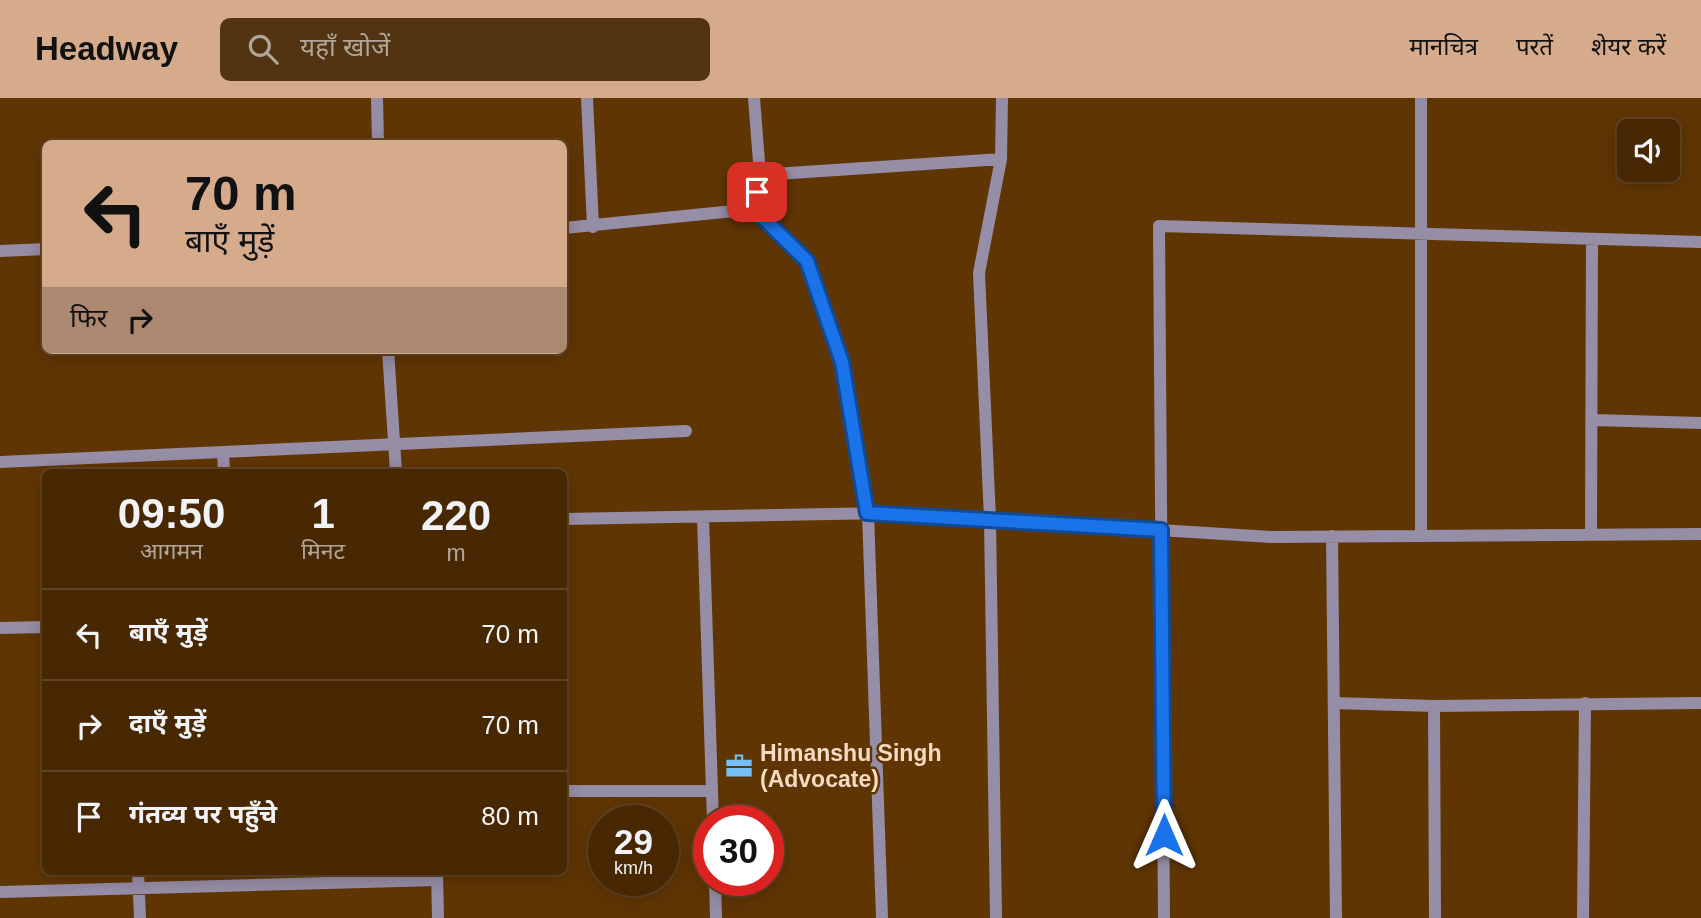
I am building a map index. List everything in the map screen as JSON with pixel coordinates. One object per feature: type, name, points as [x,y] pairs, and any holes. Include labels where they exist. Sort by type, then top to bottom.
[{"type":"street","points":[[377,98],[378,140]]},
{"type":"street","points":[[587,98],[593,227]]},
{"type":"street","points":[[754,98],[760,175],[754,209]]},
{"type":"street","points":[[996,918],[990,519],[979,273],[1001,159],[1002,98]]},
{"type":"street","points":[[1421,98],[1421,536]]},
{"type":"street","points":[[760,175],[1001,159]]},
{"type":"street","points":[[567,228],[754,209]]},
{"type":"street","points":[[754,209],[807,261],[842,362],[867,513],[882,918]]},
{"type":"street","points":[[1164,918],[1159,226],[1701,242]]},
{"type":"street","points":[[1591,534],[1592,239]]},
{"type":"street","points":[[0,251],[42,249]]},
{"type":"street","points":[[388,354],[396,469]]},
{"type":"street","points":[[1592,420],[1701,423]]},
{"type":"street","points":[[0,462],[686,431]]},
{"type":"street","points":[[223,453],[224,469]]},
{"type":"street","points":[[567,519],[867,513],[1161,530],[1332,536],[1701,534]]},
{"type":"street","points":[[703,517],[712,805]]},
{"type":"street","points":[[1332,536],[1336,918]]},
{"type":"street","points":[[0,628],[42,627]]},
{"type":"street","points":[[1334,703],[1434,706],[1701,703]]},
{"type":"street","points":[[1583,918],[1585,703]]},
{"type":"street","points":[[1434,706],[1434,918]]},
{"type":"street","points":[[567,791],[712,791]]},
{"type":"street","points":[[138,875],[140,918]]},
{"type":"street","points":[[0,892],[437,876],[438,918]]},
{"type":"street","points":[[715,896],[716,918]]},
{"type":"place","name":"Himanshu Singh (Advocate)","points":[[739,766]]},
{"type":"route","points":[[757,192],[754,209],[807,261],[842,362],[867,513],[1161,530],[1164,835]]}]
